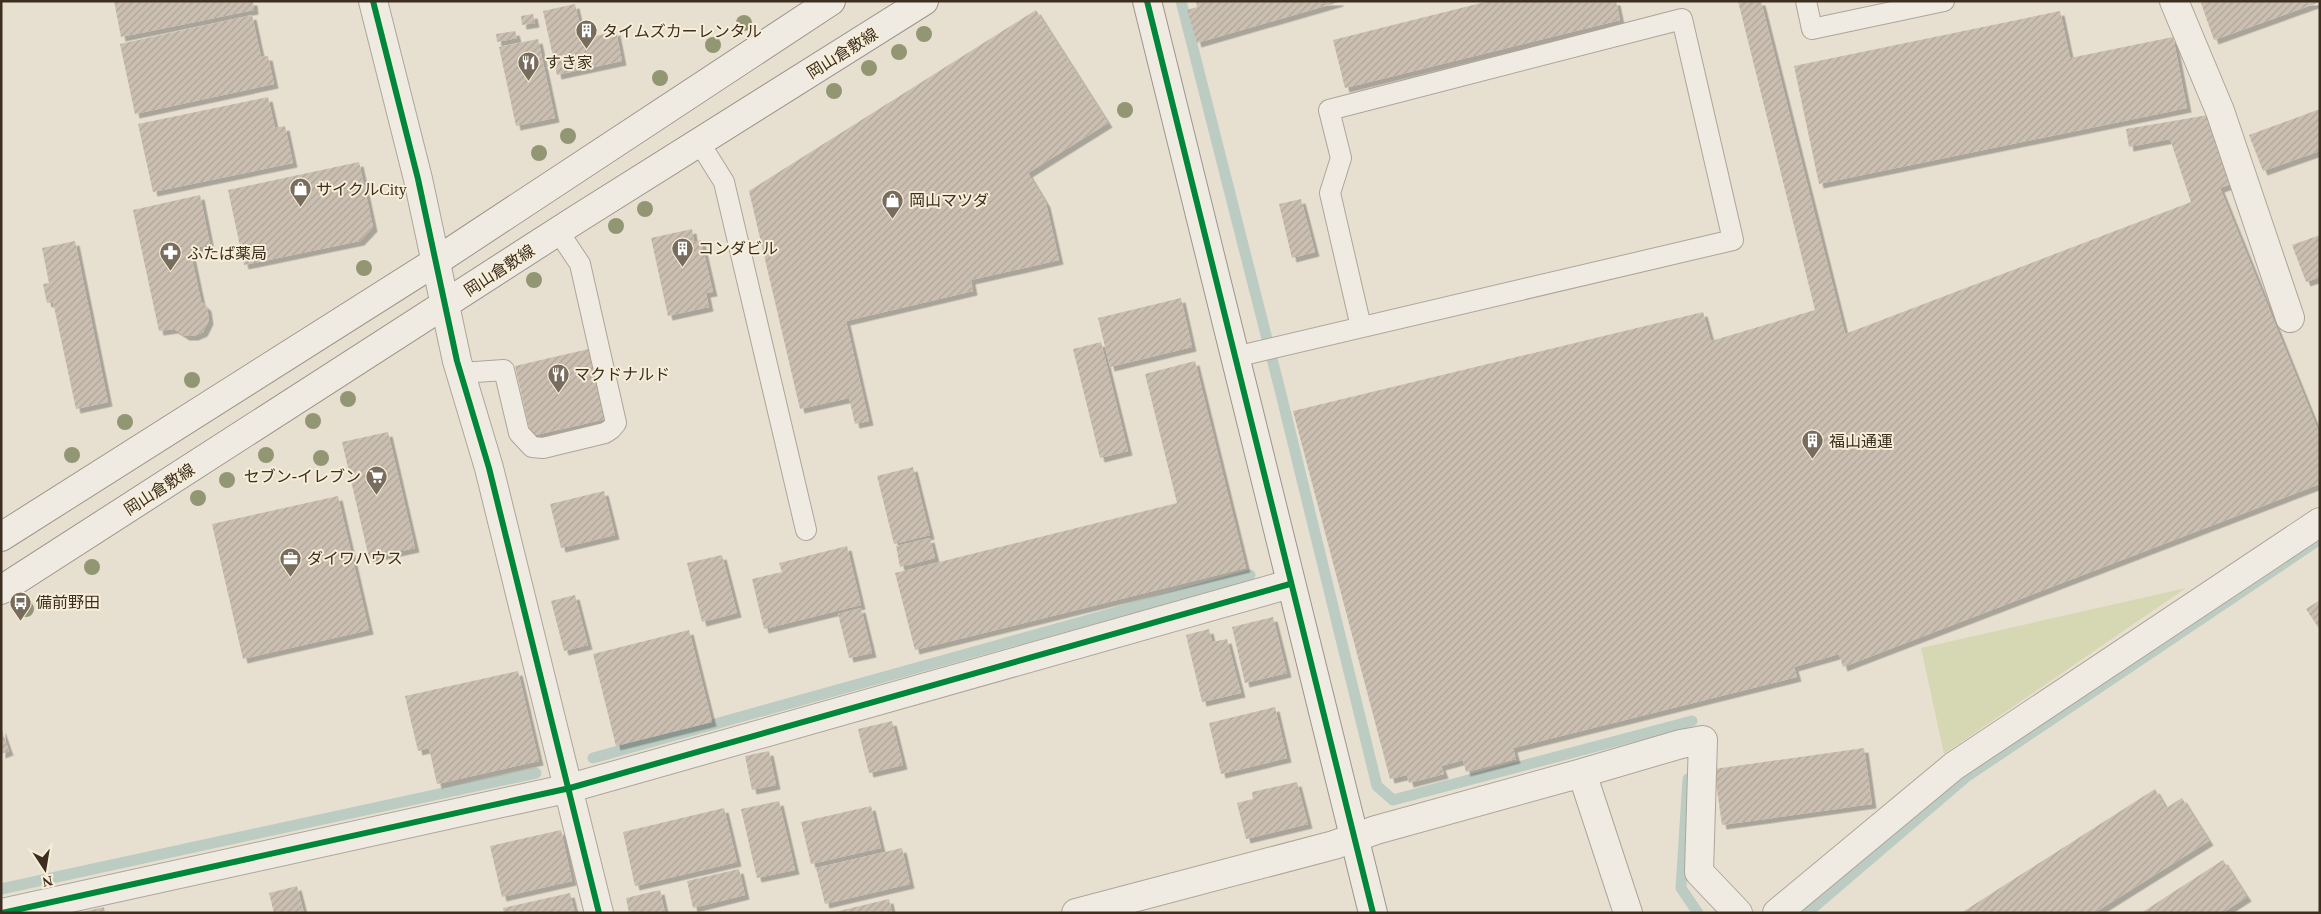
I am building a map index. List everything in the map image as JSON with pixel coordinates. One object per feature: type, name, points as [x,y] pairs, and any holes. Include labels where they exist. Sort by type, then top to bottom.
[{"type":"street","points":[[373,1],[418,179],[461,373],[489,468],[570,788],[599,913]]},
{"type":"street","points":[[1,537],[435,262],[831,1]]},
{"type":"street","name":"岡山倉敷線","points":[[1,590],[558,231],[924,1]]},
{"type":"street","points":[[1147,1],[1373,913]]},
{"type":"street","points":[[2174,1],[2220,111],[2290,318]]},
{"type":"street","points":[[1777,913],[1954,766],[2320,522]]},
{"type":"street","points":[[2,913],[570,788],[1290,584]]},
{"type":"street","points":[[1076,913],[1354,838],[1681,744],[1703,740],[1699,872],[1738,913]]},
{"type":"street","points":[[1582,773],[1628,913]]},
{"type":"lane","points":[[1806,1],[1812,29],[1900,6],[1944,1]]},
{"type":"lane","points":[[1235,357],[1733,240],[1682,18],[1329,110],[1341,158],[1330,193],[1361,327]]},
{"type":"lane","points":[[699,142],[724,182],[806,530]]},
{"type":"lane","points":[[461,373],[504,370],[519,433],[532,447],[543,448],[605,433],[611,430],[616,423],[580,264],[558,231]]},
{"type":"green space","points":[[2186,588],[1944,754],[1921,648]]},
{"type":"building","points":[[114,1],[253,1],[254,10],[121,37]]},
{"type":"building","points":[[1196,1],[1339,2],[1197,43],[1187,10],[1197,7]]},
{"type":"building","points":[[1489,1],[1616,1],[1620,20],[1345,88],[1333,40]]},
{"type":"building","name":"福山通運","points":[[1738,1],[1761,1],[1845,334],[2191,202],[2170,139],[2129,147],[2126,129],[2214,114],[2231,184],[2220,188],[2320,435],[2320,484],[1843,667],[1839,654],[1794,667],[1797,677],[1513,748],[1516,759],[1466,772],[1463,760],[1441,766],[1444,774],[1409,783],[1407,775],[1390,779],[1293,411],[1703,312],[1711,341],[1815,310]]},
{"type":"building","points":[[2206,1],[2320,2],[2214,40],[2201,3]]},
{"type":"building","name":"タイムズカーレンタル","points":[[575,4],[583,39],[616,31],[622,61],[557,75],[543,11]]},
{"type":"building","points":[[1036,10],[1108,123],[1028,173],[1046,203],[1059,260],[971,280],[973,291],[846,321],[869,421],[855,424],[849,398],[800,409],[749,191]]},
{"type":"building","points":[[2060,11],[2070,58],[2173,37],[2187,108],[1819,184],[1794,66]]},
{"type":"building","points":[[533,14],[535,23],[522,25],[521,16]]},
{"type":"building","points":[[252,15],[261,57],[268,56],[274,84],[135,114],[120,44]]},
{"type":"building","points":[[515,31],[517,38],[497,42],[496,34]]},
{"type":"building","points":[[538,39],[555,118],[516,126],[499,47]]},
{"type":"building","points":[[268,97],[275,128],[285,126],[293,163],[153,192],[138,124]]},
{"type":"building","points":[[2320,109],[2320,151],[2263,171],[2249,135]]},
{"type":"building","points":[[359,162],[373,227],[360,241],[244,265],[228,190]]},
{"type":"building","points":[[200,195],[210,245],[190,249],[201,301],[207,307],[209,320],[203,332],[194,336],[185,336],[174,329],[159,331],[133,210]]},
{"type":"building","points":[[1301,199],[1315,252],[1292,258],[1279,204]]},
{"type":"building","name":"コンダビル","points":[[692,229],[694,242],[701,240],[713,292],[706,293],[709,307],[668,316],[651,238]]},
{"type":"building","points":[[2320,235],[2320,277],[2306,282],[2292,245]]},
{"type":"building","points":[[75,241],[108,402],[76,409],[53,302],[47,303],[43,284],[49,283],[42,248]]},
{"type":"building","points":[[1181,298],[1192,347],[1110,367],[1098,318]]},
{"type":"building","points":[[1101,342],[1128,451],[1100,458],[1073,349]]},
{"type":"building","points":[[593,348],[610,418],[531,436],[515,366]]},
{"type":"building","points":[[1195,361],[1246,568],[915,650],[895,573],[1177,503],[1145,374]]},
{"type":"building","points":[[388,432],[415,548],[369,558],[342,442]]},
{"type":"building","points":[[913,467],[930,535],[894,544],[877,476]]},
{"type":"building","points":[[604,491],[615,535],[561,548],[550,504]]},
{"type":"building","points":[[338,496],[369,630],[243,659],[212,524]]},
{"type":"building","points":[[930,538],[935,558],[900,567],[896,546]]},
{"type":"building","points":[[847,546],[861,605],[764,629],[752,579],[782,572],[779,563]]},
{"type":"building","points":[[722,555],[737,613],[702,622],[687,563]]},
{"type":"building","points":[[575,595],[588,645],[564,651],[551,601]]},
{"type":"building","points":[[2320,600],[2320,630],[2306,609]]},
{"type":"building","points":[[861,608],[872,653],[849,658],[838,614]]},
{"type":"building","points":[[1273,617],[1287,673],[1245,683],[1232,627]]},
{"type":"building","points":[[1209,629],[1212,642],[1227,639],[1241,693],[1202,702],[1186,635]]},
{"type":"building","points":[[689,630],[712,722],[616,746],[593,654]]},
{"type":"building","points":[[518,671],[539,761],[437,784],[429,748],[418,751],[405,696]]},
{"type":"building","points":[[1275,707],[1287,758],[1221,774],[1209,723]]},
{"type":"building","points":[[892,721],[903,765],[869,773],[858,729]]},
{"type":"building","points":[[1,728],[9,751],[1,754]]},
{"type":"building","points":[[1864,748],[1872,804],[1722,825],[1714,769]]},
{"type":"building","points":[[769,751],[776,785],[752,790],[745,756]]},
{"type":"building","points":[[1297,782],[1308,824],[1246,839],[1237,803],[1253,799],[1252,792]]},
{"type":"building","points":[[2155,789],[2166,808],[2182,798],[2209,841],[2094,913],[1961,913]]},
{"type":"building","points":[[779,801],[795,870],[757,878],[741,809]]},
{"type":"building","points":[[871,806],[881,848],[811,864],[801,822]]},
{"type":"building","points":[[724,808],[737,862],[635,886],[623,832]]},
{"type":"building","points":[[561,830],[572,881],[502,897],[490,846]]},
{"type":"building","points":[[902,848],[910,884],[825,904],[816,868]]},
{"type":"building","points":[[2223,860],[2247,897],[2222,913],[2141,913]]},
{"type":"building","points":[[739,869],[745,895],[693,908],[687,881]]},
{"type":"building","points":[[297,886],[304,913],[274,913],[269,893]]},
{"type":"building","points":[[660,890],[665,913],[629,913],[626,898]]},
{"type":"building","points":[[570,893],[575,913],[504,913],[503,908]]},
{"type":"building","points":[[889,899],[892,913],[835,913],[835,912]]},
{"type":"building","points":[[104,907],[105,913],[83,913],[83,912]]},
{"type":"waterway","points":[[1181,1],[1280,390],[1377,786],[1393,800],[1692,721]]},
{"type":"waterway","points":[[1807,913],[1966,777],[2320,539]]},
{"type":"waterway","points":[[593,758],[1250,575]]},
{"type":"waterway","points":[[1,889],[536,773]]},
{"type":"waterway","points":[[1688,779],[1681,888],[1698,913]]},
{"type":"cycle path","points":[[373,1],[418,179],[457,361],[489,468],[599,913]]},
{"type":"cycle path","points":[[1147,1],[1373,913]]},
{"type":"cycle path","points":[[2,913],[570,788],[1290,584]]},
{"type":"place","name":"タイムズカーレンタル","points":[[586,50]]},
{"type":"place","name":"すき家","points":[[529,81]]},
{"type":"place","name":"サイクルCity","points":[[300,208]]},
{"type":"place","name":"岡山マツダ","points":[[893,219]]},
{"type":"place","name":"コンダビル","points":[[682,267]]},
{"type":"place","name":"ふたば薬局","points":[[171,272]]},
{"type":"place","name":"マクドナルド","points":[[558,393]]},
{"type":"place","name":"福山通運","points":[[1813,460]]},
{"type":"place","name":"セブン-イレブン","points":[[377,495]]},
{"type":"place","name":"ダイワハウス","points":[[291,577]]},
{"type":"place","name":"備前野田","points":[[20,621]]}]
